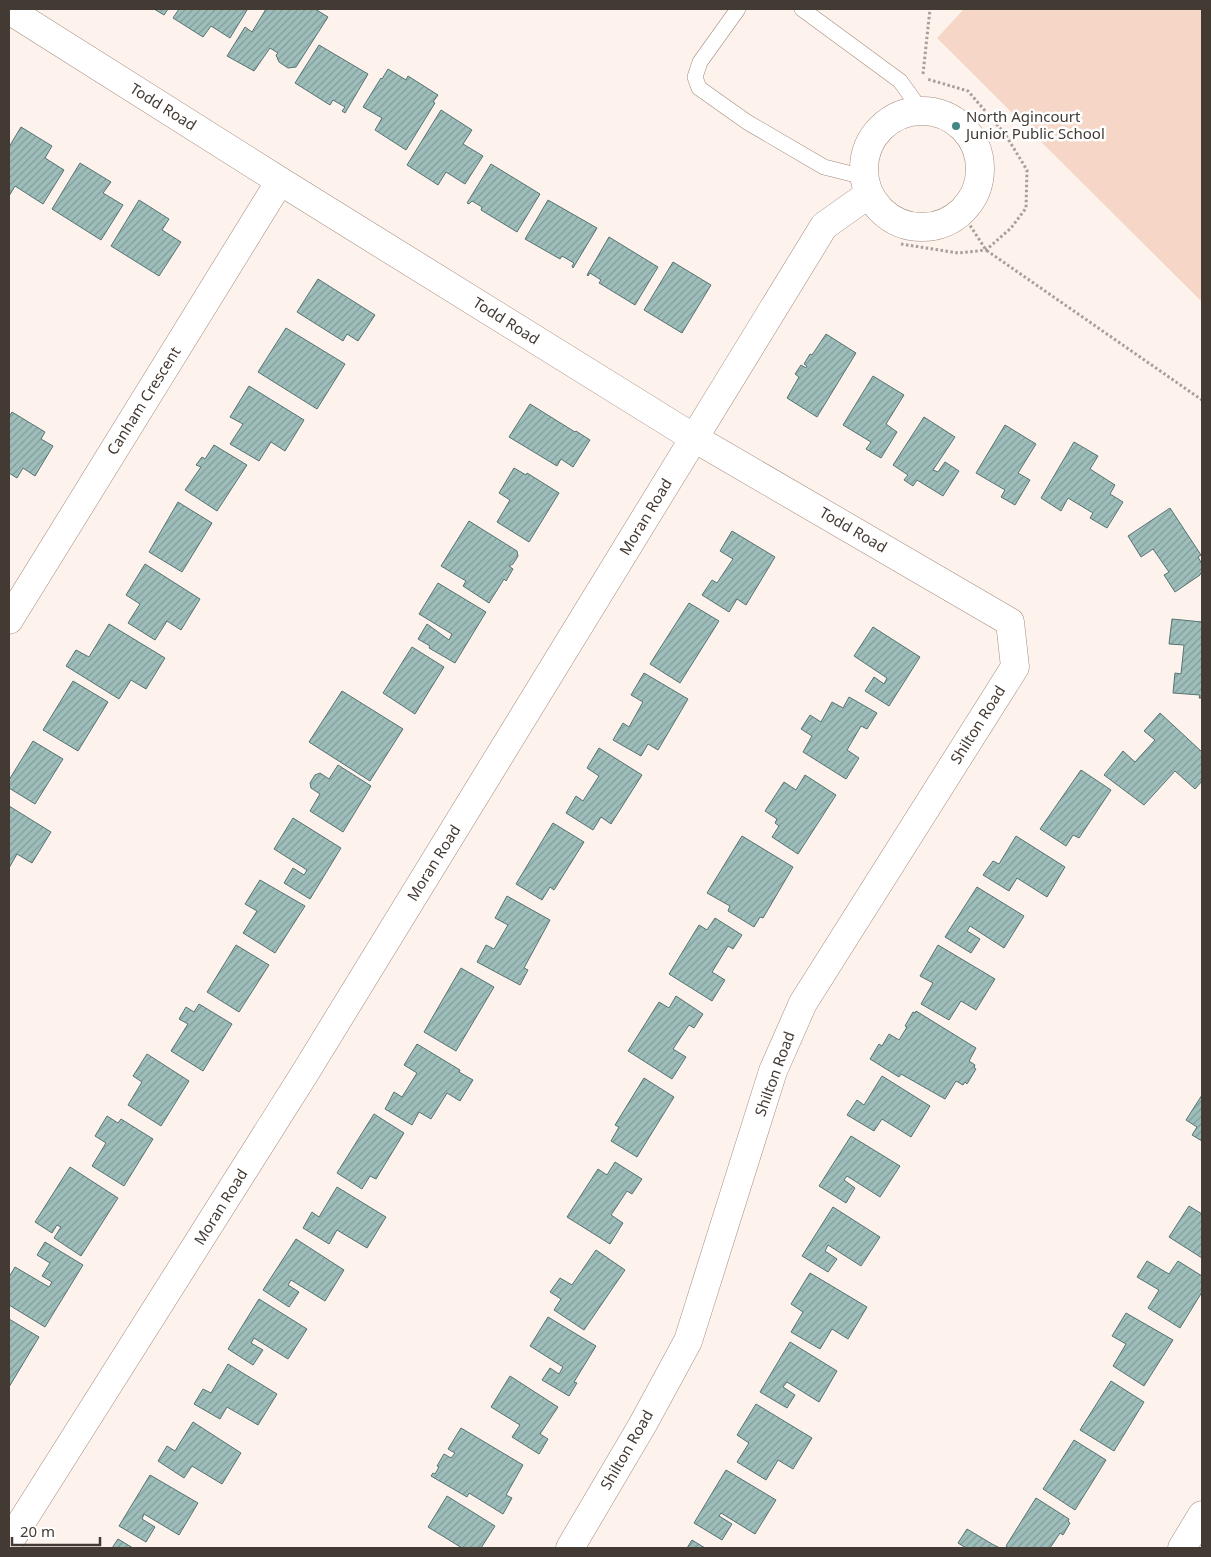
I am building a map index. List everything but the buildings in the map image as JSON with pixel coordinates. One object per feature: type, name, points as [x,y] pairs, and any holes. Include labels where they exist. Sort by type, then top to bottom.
[{"type":"street","name":"Todd Road","points":[[9,10],[280,182],[694,438],[1010,622]]},
{"type":"street","points":[[921,110],[949,116],[970,135],[981,161],[978,189],[962,213],[947,223],[929,228],[911,227],[894,221],[879,210],[866,186],[864,160],[869,144],[877,131],[897,116],[921,110]]},
{"type":"street","name":"Canham Crescent","points":[[9,620],[17,590],[280,182]]},
{"type":"street","name":"Moran Road","points":[[9,1542],[310,1065],[824,226],[866,186]]},
{"type":"street","name":"Shilton Road","points":[[570,1548],[643,1424],[688,1341],[773,1071],[803,1003],[1015,667],[1010,622]]},
{"type":"street","points":[[1182,1548],[1202,1515]]},
{"type":"lane","points":[[738,9],[700,62],[695,77],[699,88],[747,122],[824,167],[866,186]]},
{"type":"lane","points":[[802,9],[900,81],[921,110]]},
{"type":"path","points":[[901,244],[958,253],[986,250],[1011,228],[1026,208],[1027,170],[1005,134],[968,90],[922,78],[930,9]]},
{"type":"path","points":[[962,213],[986,250],[1202,400]]},
{"type":"shaded area","points":[[964,9],[1202,9],[1202,302],[937,38]]},
{"type":"place","name":"North Agincourt Junior Public School","points":[[956,126]]}]
